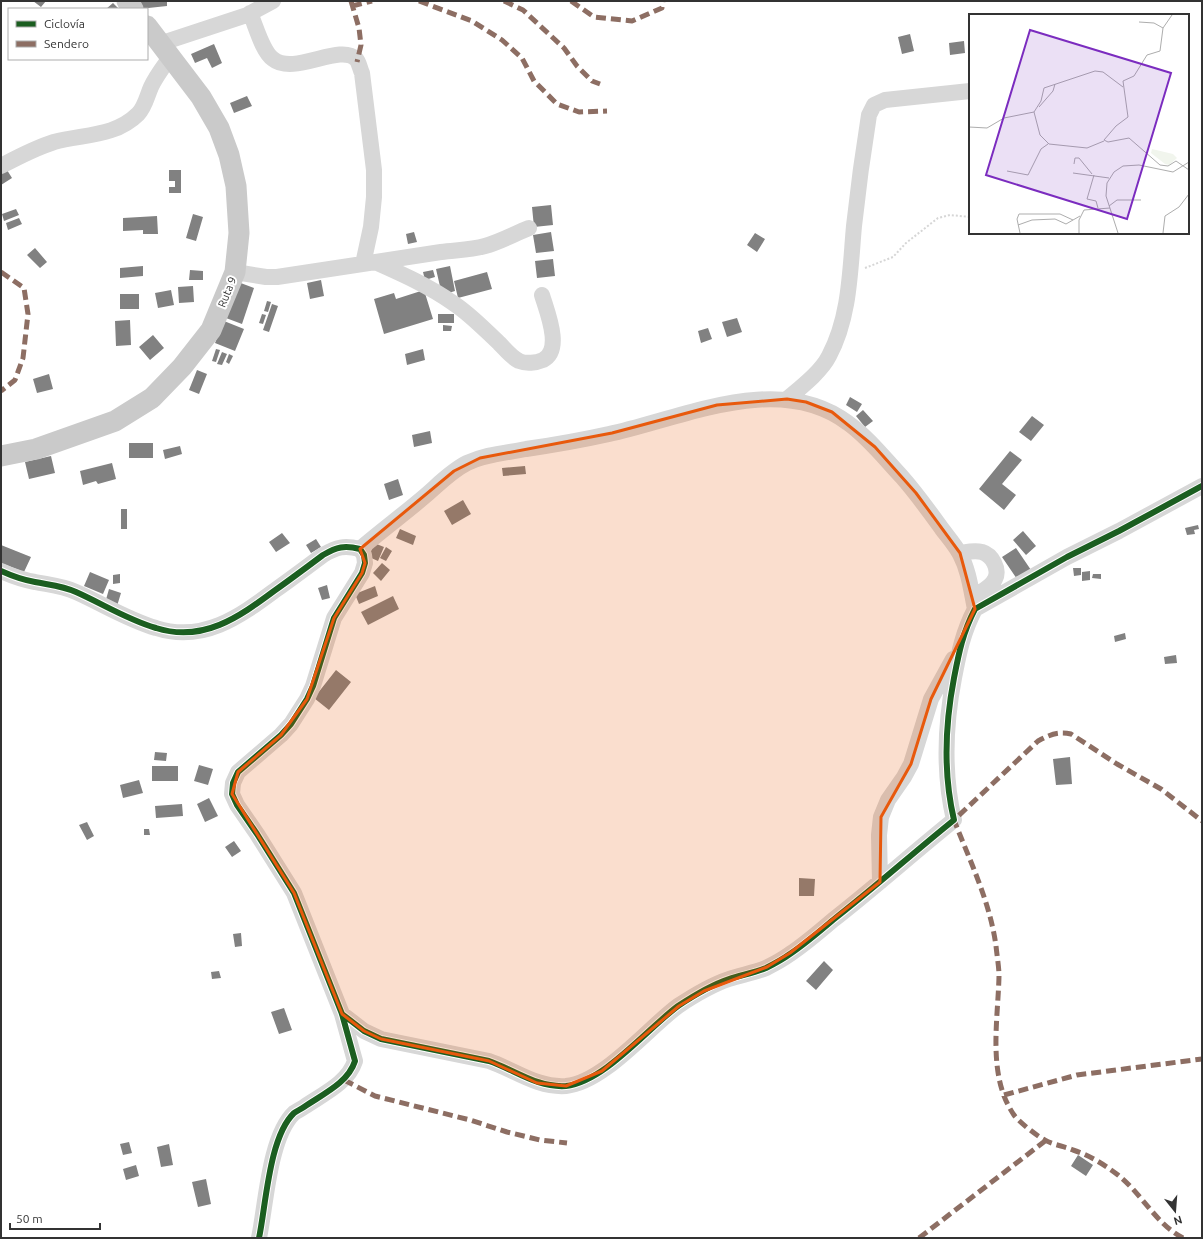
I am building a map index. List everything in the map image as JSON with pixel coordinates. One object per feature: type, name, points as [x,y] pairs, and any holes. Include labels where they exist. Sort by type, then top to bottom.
[{"type":"main road","name":"Ruta 9","points":[[1,456],[36,449],[115,421],[152,398],[182,367],[211,330],[235,272],[239,233],[236,186],[229,155],[219,128],[201,97],[148,27]]},
{"type":"street","points":[[1,166],[41,146],[64,140],[99,134],[127,123],[142,109],[166,50],[250,13],[273,1]]},
{"type":"street","points":[[250,13],[266,51],[273,59],[282,64],[296,64],[333,56],[348,55],[356,60],[362,73],[374,170],[374,197],[369,263]]},
{"type":"street","points":[[787,399],[810,380],[829,358],[838,338],[846,306],[863,154],[869,115],[874,105],[885,100],[969,91]]},
{"type":"street","points":[[235,272],[266,277],[277,277],[485,246],[528,228]]},
{"type":"street","points":[[369,263],[423,284],[452,302],[477,322],[520,362],[529,363],[542,361],[549,356],[552,349],[551,328],[542,295]]},
{"type":"street","points":[[360,549],[454,471],[466,463],[480,458],[494,454],[552,445],[612,433],[717,405],[744,401],[787,399],[806,402],[832,412],[849,423],[875,447],[916,493],[960,553],[967,571],[974,603]]},
{"type":"street","points":[[974,603],[1112,535],[1202,486]]},
{"type":"street","points":[[1,571],[26,580],[57,585],[75,591],[133,621],[158,629],[177,632],[196,632],[224,624],[244,613],[327,552],[340,547],[349,546],[360,549],[364,555],[365,563],[362,573],[334,618],[307,700],[291,724],[281,735],[238,772],[233,783],[232,794],[237,805],[257,834],[294,894],[342,1014],[355,1061],[353,1067],[344,1080],[294,1114],[282,1131],[275,1151],[259,1238]]},
{"type":"street","points":[[880,882],[879,836],[881,817],[888,800],[911,764],[932,699],[960,645],[974,603],[995,580],[997,572],[995,564],[990,556],[983,552],[974,551],[960,553]]},
{"type":"street","points":[[342,1014],[364,1031],[382,1039],[489,1061],[505,1067],[537,1083],[551,1086],[566,1086],[580,1082],[602,1072],[679,1006],[704,991],[728,980],[767,968],[790,954],[954,820],[948,785],[946,749],[948,711],[960,645]]},
{"type":"path","points":[[850,276],[871,265],[893,257],[906,242],[938,218],[950,216],[969,217]]},
{"type":"highlighted area","points":[[787,399],[806,402],[832,412],[875,447],[916,493],[960,553],[975,609],[931,699],[911,764],[881,817],[880,882],[790,953],[767,967],[704,991],[679,1006],[602,1071],[566,1086],[537,1083],[489,1061],[381,1039],[364,1031],[342,1014],[294,893],[232,794],[238,772],[281,735],[307,699],[334,618],[362,573],[365,563],[360,549],[454,471],[480,458],[612,433],[717,405]]},
{"type":"building","points":[[33,1],[46,1],[41,7]]},
{"type":"building","points":[[138,1],[167,1],[167,6],[139,8]]},
{"type":"building","points":[[113,3],[118,8],[107,8]]},
{"type":"building","points":[[910,34],[914,51],[902,54],[898,37]]},
{"type":"building","points":[[964,41],[965,53],[950,55],[949,43]]},
{"type":"building","points":[[214,44],[222,63],[212,68],[207,58],[195,63],[191,54]]},
{"type":"building","points":[[247,96],[252,106],[234,113],[230,103]]},
{"type":"building","points":[[7,170],[12,178],[1,185],[1,174]]},
{"type":"building","points":[[169,170],[181,170],[181,193],[169,193],[169,187],[175,187],[175,181],[169,181]]},
{"type":"building","points":[[551,205],[553,225],[534,227],[532,207]]},
{"type":"building","points":[[16,209],[19,215],[4,221],[2,214]]},
{"type":"building","points":[[193,214],[203,217],[196,241],[186,238]]},
{"type":"building","points":[[157,216],[158,234],[143,234],[143,230],[123,231],[123,218]]},
{"type":"building","points":[[19,218],[22,224],[8,230],[6,223]]},
{"type":"building","points":[[414,232],[417,242],[408,244],[406,234]]},
{"type":"building","points":[[551,232],[554,251],[536,253],[533,235]]},
{"type":"building","points":[[755,233],[765,239],[757,252],[747,245]]},
{"type":"building","points":[[35,248],[47,262],[40,268],[27,255]]},
{"type":"building","points":[[553,259],[555,276],[537,278],[535,261]]},
{"type":"building","points":[[143,266],[143,276],[120,278],[120,268]]},
{"type":"building","points":[[450,266],[455,291],[442,295],[436,269]]},
{"type":"building","points":[[190,270],[203,271],[203,280],[189,280]]},
{"type":"building","points":[[433,270],[435,277],[425,280],[423,272]]},
{"type":"building","points":[[487,272],[492,289],[458,298],[454,281]]},
{"type":"building","points":[[321,280],[324,296],[310,299],[307,283]]},
{"type":"building","points":[[238,282],[254,288],[242,324],[226,318]]},
{"type":"building","points":[[193,286],[194,302],[179,303],[178,287]]},
{"type":"building","points":[[171,290],[174,305],[158,308],[155,293]]},
{"type":"building","points":[[424,290],[433,319],[384,334],[374,299],[394,293],[396,299]]},
{"type":"building","points":[[120,294],[139,294],[139,309],[120,309]]},
{"type":"building","points":[[267,301],[271,302],[268,312],[264,311]]},
{"type":"building","points":[[272,304],[278,306],[269,332],[263,330]]},
{"type":"building","points":[[262,314],[266,315],[263,324],[259,323]]},
{"type":"building","points":[[438,314],[454,314],[454,323],[438,323]]},
{"type":"building","points":[[737,318],[742,332],[727,337],[722,322]]},
{"type":"building","points":[[130,320],[131,345],[116,346],[115,321]]},
{"type":"building","points":[[224,321],[244,329],[235,351],[215,343]]},
{"type":"building","points":[[443,325],[452,326],[451,331],[443,331]]},
{"type":"building","points":[[708,328],[712,339],[701,343],[698,331]]},
{"type":"building","points":[[153,335],[164,348],[150,360],[139,347]]},
{"type":"building","points":[[216,349],[220,350],[216,362],[212,361]]},
{"type":"building","points":[[423,349],[425,360],[407,365],[405,354]]},
{"type":"building","points":[[222,352],[227,354],[222,365],[217,364]]},
{"type":"building","points":[[229,354],[233,356],[229,364],[226,362]]},
{"type":"building","points":[[197,370],[207,374],[199,394],[189,390]]},
{"type":"building","points":[[49,374],[53,389],[37,393],[33,379]]},
{"type":"building","points":[[850,397],[862,404],[857,412],[846,405]]},
{"type":"building","points":[[863,410],[873,421],[865,427],[856,416]]},
{"type":"building","points":[[1032,416],[1044,425],[1031,441],[1019,432]]},
{"type":"building","points":[[430,431],[432,443],[414,447],[412,435]]},
{"type":"building","points":[[129,443],[153,443],[153,458],[129,458]]},
{"type":"building","points":[[180,446],[182,454],[165,459],[163,450]]},
{"type":"building","points":[[1010,451],[1022,460],[1002,484],[1016,495],[1004,510],[979,489]]},
{"type":"building","points":[[51,456],[55,473],[29,479],[25,462]]},
{"type":"building","points":[[112,463],[116,479],[98,484],[96,481],[83,485],[80,471]]},
{"type":"building","points":[[525,466],[526,474],[503,476],[502,468]]},
{"type":"building","points":[[398,479],[403,495],[389,500],[384,484]]},
{"type":"building","points":[[463,500],[471,514],[452,525],[444,511]]},
{"type":"building","points":[[121,509],[127,509],[127,529],[121,529]]},
{"type":"building","points":[[1198,525],[1199,529],[1194,530],[1195,534],[1187,535],[1185,528]]},
{"type":"building","points":[[400,529],[416,536],[413,545],[396,538]]},
{"type":"building","points":[[1023,531],[1036,546],[1026,555],[1013,540]]},
{"type":"building","points":[[282,533],[290,543],[276,552],[269,542]]},
{"type":"building","points":[[316,539],[321,547],[311,553],[306,545]]},
{"type":"building","points":[[374,543],[384,547],[378,561],[369,557]]},
{"type":"building","points":[[1,545],[31,557],[24,572],[1,563]]},
{"type":"building","points":[[386,547],[392,551],[386,561],[380,558]]},
{"type":"building","points":[[1016,548],[1031,570],[1017,579],[1002,557]]},
{"type":"building","points":[[382,563],[390,570],[381,581],[373,573]]},
{"type":"building","points":[[1073,568],[1081,568],[1081,575],[1074,576]]},
{"type":"building","points":[[1090,571],[1090,580],[1082,581],[1082,572]]},
{"type":"building","points":[[90,572],[109,580],[103,594],[84,586]]},
{"type":"building","points":[[120,574],[120,583],[113,584],[113,575]]},
{"type":"building","points":[[1093,574],[1101,574],[1101,579],[1092,578]]},
{"type":"building","points":[[327,585],[330,598],[322,600],[318,588]]},
{"type":"building","points":[[375,586],[378,596],[359,604],[355,594]]},
{"type":"building","points":[[109,589],[121,593],[117,606],[105,603]]},
{"type":"building","points":[[393,596],[399,609],[368,625],[361,612]]},
{"type":"building","points":[[1125,633],[1126,639],[1115,642],[1114,636]]},
{"type":"building","points":[[1176,655],[1177,663],[1165,664],[1164,657]]},
{"type":"building","points":[[336,670],[351,682],[329,710],[314,698]]},
{"type":"building","points":[[155,752],[167,753],[166,761],[154,760]]},
{"type":"building","points":[[1070,757],[1072,784],[1056,785],[1053,759]]},
{"type":"building","points":[[199,765],[213,769],[208,785],[194,781]]},
{"type":"building","points":[[152,766],[178,766],[178,781],[152,781]]},
{"type":"building","points":[[139,780],[143,793],[123,798],[120,785]]},
{"type":"building","points":[[209,798],[218,816],[205,822],[197,804]]},
{"type":"building","points":[[182,804],[183,816],[156,818],[155,806]]},
{"type":"building","points":[[87,822],[94,836],[87,840],[79,825]]},
{"type":"building","points":[[144,829],[149,829],[150,835],[144,835]]},
{"type":"building","points":[[234,841],[241,851],[232,857],[225,847]]},
{"type":"building","points":[[799,878],[815,879],[814,896],[799,896]]},
{"type":"building","points":[[241,933],[242,946],[235,947],[233,934]]},
{"type":"building","points":[[824,961],[833,970],[816,990],[806,981]]},
{"type":"building","points":[[219,971],[221,978],[212,979],[211,972]]},
{"type":"building","points":[[284,1008],[292,1030],[279,1034],[271,1012]]},
{"type":"building","points":[[129,1142],[132,1153],[123,1155],[120,1144]]},
{"type":"building","points":[[169,1144],[173,1165],[161,1167],[157,1147]]},
{"type":"building","points":[[1078,1155],[1093,1165],[1086,1176],[1071,1166]]},
{"type":"building","points":[[136,1165],[139,1176],[126,1180],[123,1169]]},
{"type":"building","points":[[206,1179],[211,1204],[198,1207],[192,1182]]},
{"type":"marked path","points":[[351,1],[359,28],[361,45],[357,62]]},
{"type":"marked path","points":[[352,6],[372,1]]},
{"type":"marked path","points":[[419,1],[472,21],[502,40],[522,58],[534,81],[557,104],[579,112],[607,111]]},
{"type":"marked path","points":[[504,1],[523,10],[564,48],[577,66],[592,81],[600,84]]},
{"type":"marked path","points":[[571,1],[594,17],[632,21],[662,8],[663,1]]},
{"type":"marked path","points":[[1,272],[24,288],[28,314],[23,358],[15,380],[1,391]]},
{"type":"marked path","points":[[1183,1238],[1165,1225],[1118,1175],[1091,1157],[1051,1143],[1038,1136],[1014,1115],[1006,1100],[1000,1083],[997,1066],[996,1029],[999,973],[993,930],[979,882],[954,820],[1038,741],[1050,735],[1062,733],[1071,734],[1117,764],[1161,789],[1202,821]]},
{"type":"marked path","points":[[1004,1095],[1077,1075],[1202,1059]]},
{"type":"marked path","points":[[344,1080],[375,1096],[470,1120],[507,1132],[540,1140],[567,1143]]},
{"type":"marked path","points":[[919,1238],[1045,1141]]},
{"type":"cycle path","points":[[342,1014],[364,1031],[381,1039],[489,1061],[526,1078],[545,1084],[566,1086],[580,1082],[595,1075],[625,1053],[666,1016],[690,998],[722,981],[766,968],[796,950],[954,820],[948,785],[946,749],[947,731],[951,696],[960,651],[964,634],[975,609],[1067,557],[1202,486]]},
{"type":"cycle path","points":[[1,571],[26,580],[71,590],[146,625],[173,632],[189,632],[205,630],[234,618],[261,601],[332,550],[345,547],[354,548],[360,549],[364,555],[365,563],[362,573],[334,618],[313,686],[307,699],[291,724],[281,735],[238,772],[233,783],[232,794],[237,805],[294,893],[342,1014],[355,1061],[352,1069],[341,1082],[327,1093],[294,1113],[286,1124],[279,1138],[274,1154],[259,1238]]}]
